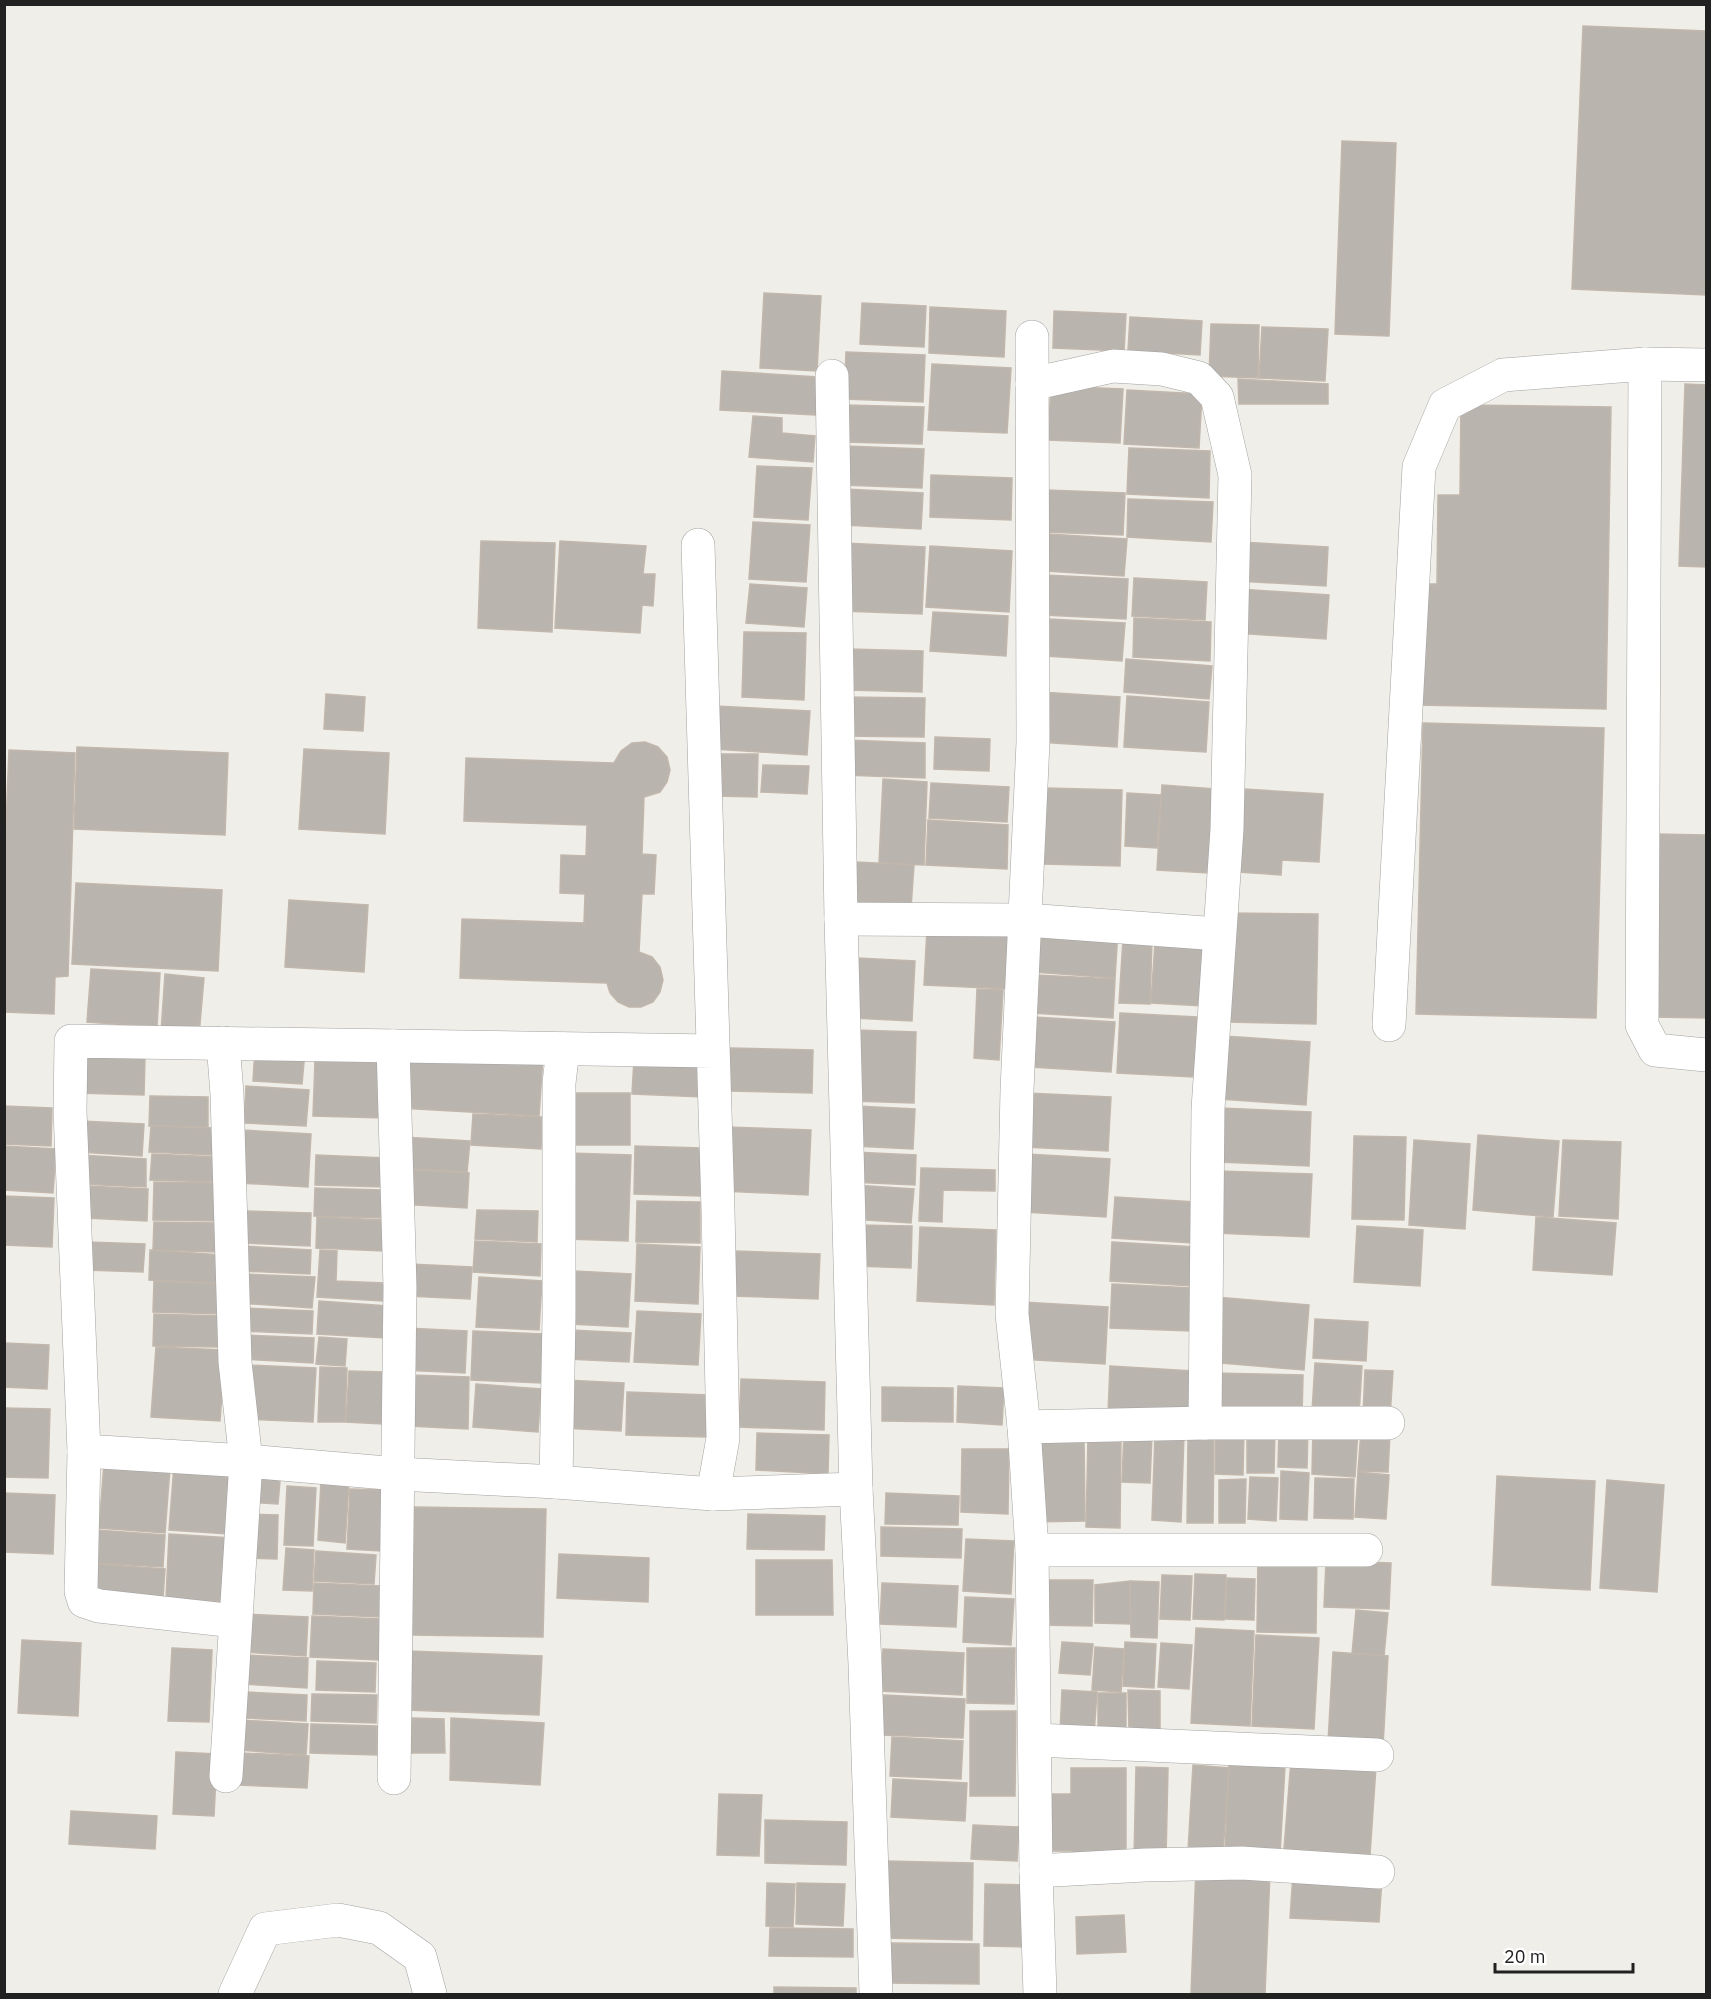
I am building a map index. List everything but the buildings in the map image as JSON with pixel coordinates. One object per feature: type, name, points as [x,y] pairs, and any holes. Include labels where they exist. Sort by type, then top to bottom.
[{"type":"street","points":[[1032,338],[1033,742],[1017,1090],[1012,1314],[1032,1550],[1040,1995]]},
{"type":"street","points":[[1389,1025],[1419,468],[1445,405],[1503,375],[1645,364],[1707,365]]},
{"type":"street","points":[[1645,364],[1642,1025],[1655,1050],[1707,1055]]},
{"type":"street","points":[[1032,384],[1113,366],[1162,369],[1199,378],[1217,398],[1235,475],[1227,829],[1208,1109],[1205,1423]]},
{"type":"street","points":[[832,376],[841,919],[856,1489],[865,1664],[876,1995]]},
{"type":"street","points":[[698,546],[723,1438],[713,1494]]},
{"type":"street","points":[[841,919],[1026,920],[1219,934]]},
{"type":"street","points":[[234,1621],[99,1606],[84,1601],[81,1591],[84,1450],[70,1111],[71,1041],[713,1052]]},
{"type":"street","points":[[223,1043],[227,1094],[235,1362],[246,1461],[234,1621],[226,1776]]},
{"type":"street","points":[[393,1046],[400,1287],[394,1778]]},
{"type":"street","points":[[556,1482],[559,1083],[563,1049]]},
{"type":"street","points":[[1023,1427],[1205,1423],[1388,1423]]},
{"type":"street","points":[[84,1450],[398,1474],[556,1482],[713,1494],[856,1489]]},
{"type":"street","points":[[1032,1550],[1366,1550]]},
{"type":"street","points":[[1035,1740],[1377,1755]]},
{"type":"street","points":[[1036,1871],[1242,1863],[1378,1872]]},
{"type":"street","points":[[235,1995],[265,1929],[338,1920],[379,1928],[420,1957],[430,1995]]}]
